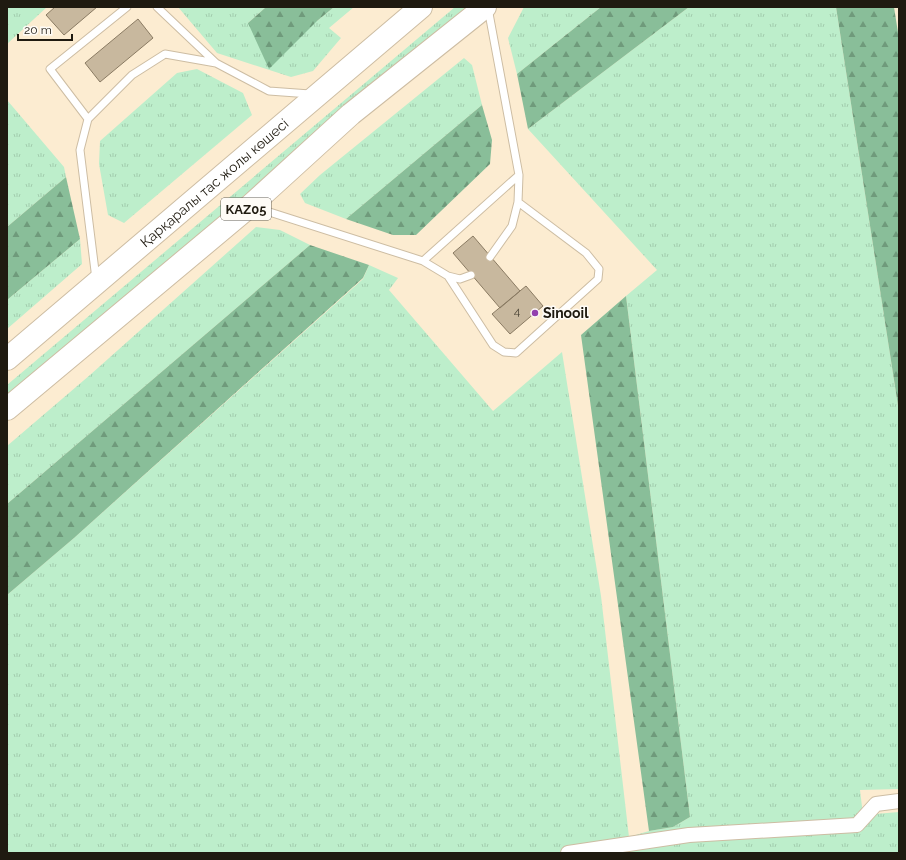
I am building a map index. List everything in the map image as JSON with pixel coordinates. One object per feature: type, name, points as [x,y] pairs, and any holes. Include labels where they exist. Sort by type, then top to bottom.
[{"type":"main road","name":"Қарқаралы тас жолы көшесі","points":[[7,359],[421,7]]},
{"type":"main road","name":"KАZ05","points":[[7,410],[250,206],[351,114],[485,7]]},
{"type":"street","points":[[568,853],[689,835],[857,825],[876,804],[899,801]]},
{"type":"lane","points":[[88,119],[50,69],[127,7]]},
{"type":"lane","points":[[157,7],[216,63],[269,91],[318,95]]},
{"type":"lane","points":[[488,7],[519,175],[518,202],[512,226],[490,257]]},
{"type":"lane","points":[[97,283],[80,150],[88,119],[132,75],[165,54],[216,63]]},
{"type":"lane","points":[[422,261],[519,175]]},
{"type":"lane","points":[[448,276],[493,345],[504,352],[516,352],[598,279],[599,270],[586,253],[518,202]]},
{"type":"lane","points":[[250,206],[422,261],[448,276],[460,279],[472,275]]},
{"type":"green space","points":[[7,7],[47,7],[7,44]]},
{"type":"green space","points":[[178,7],[266,7],[248,23],[317,21],[334,7],[354,7],[329,28],[341,38],[313,71],[291,77],[217,53]]},
{"type":"green space","points":[[266,7],[334,7],[317,21],[269,69],[248,23]]},
{"type":"green space","points":[[455,7],[466,7],[7,397],[7,385]]},
{"type":"green space","points":[[524,7],[601,7],[517,74],[508,38]]},
{"type":"green space","points":[[601,7],[689,7],[528,129],[517,74]]},
{"type":"green space","points":[[689,7],[836,7],[899,412],[899,789],[860,790],[863,815],[899,812],[899,853],[7,853],[7,595],[74,538],[363,279],[369,265],[398,278],[389,290],[493,411],[562,352],[601,596],[629,837],[649,831],[673,827],[690,817],[626,296],[657,270],[528,129]]},
{"type":"green space","points":[[836,7],[894,7],[899,39],[899,412]]},
{"type":"green space","points":[[464,58],[472,65],[482,105],[346,219],[305,203],[300,194],[320,175]]},
{"type":"green space","points":[[197,69],[243,93],[252,115],[124,223],[108,215],[99,164],[100,141],[177,73]]},
{"type":"green space","points":[[7,100],[64,167],[66,177],[7,227]]},
{"type":"green space","points":[[482,105],[492,140],[490,164],[416,235],[393,235],[346,219]]},
{"type":"green space","points":[[66,177],[80,239],[7,300],[7,227]]},
{"type":"green space","points":[[256,227],[280,230],[310,245],[7,504],[7,446],[90,375]]},
{"type":"green space","points":[[80,239],[82,264],[7,329],[7,300]]},
{"type":"green space","points":[[310,245],[369,265],[363,278],[74,538],[7,595],[7,504]]},
{"type":"green space","points":[[626,296],[690,817],[673,827],[649,831],[581,335]]},
{"type":"building","points":[[55,7],[97,7],[64,35],[46,15]]},
{"type":"building","points":[[138,19],[153,38],[100,82],[85,63]]},
{"type":"building","points":[[473,236],[520,291],[500,308],[453,253]]},
{"type":"building","points":[[526,286],[543,306],[510,334],[492,314]]},
{"type":"place","name":"Sinooil","points":[[535,313]]}]
